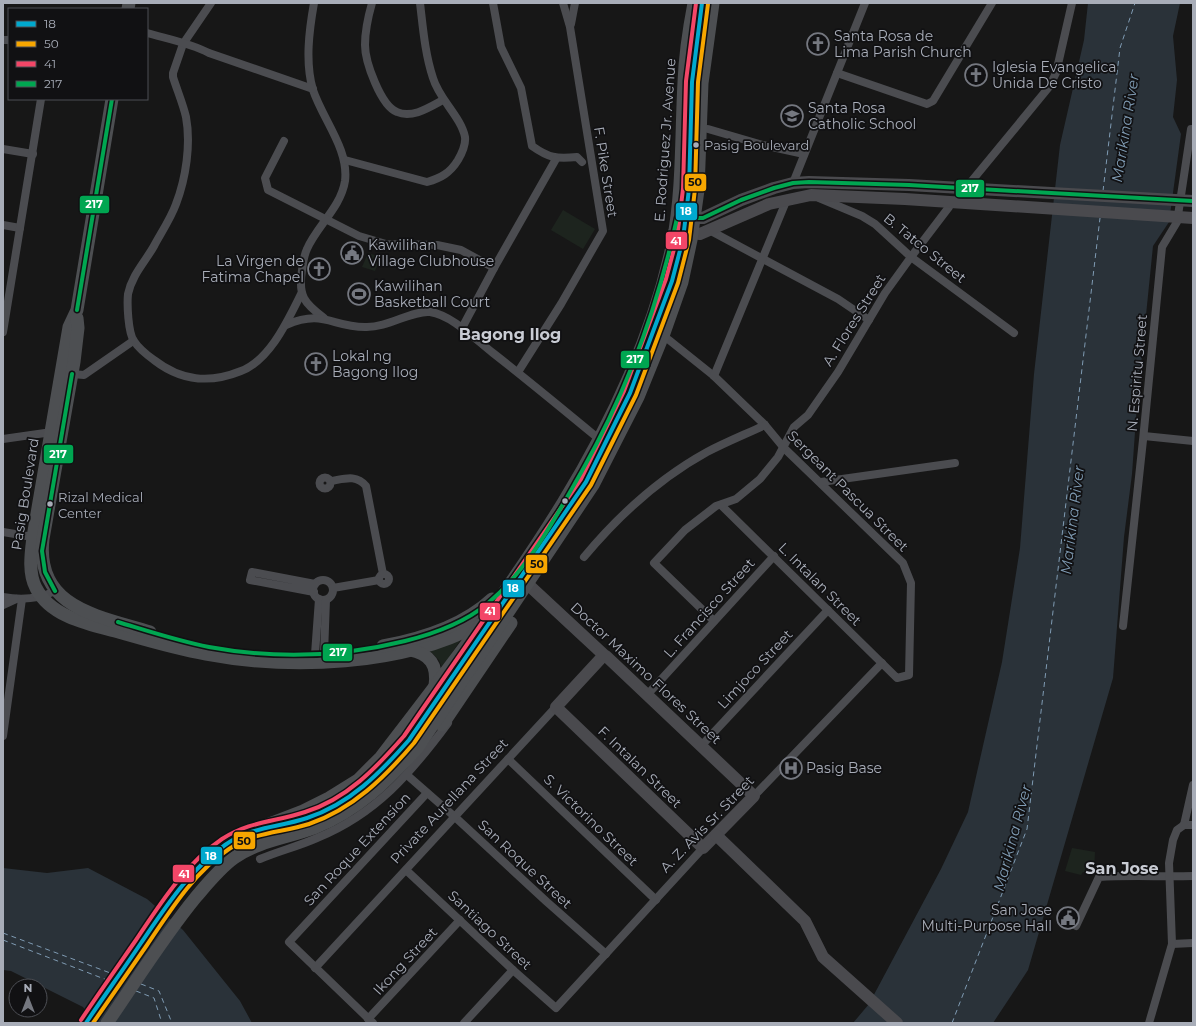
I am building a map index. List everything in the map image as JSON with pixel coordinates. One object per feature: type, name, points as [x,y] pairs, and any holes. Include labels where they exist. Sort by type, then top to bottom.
[{"type":"main road","name":"E. Rodriguez Jr. Avenue","points":[[265,826],[303,811],[329,798],[358,780],[380,757],[432,690],[517,574],[567,497],[599,439],[632,369],[664,277],[674,232],[680,189],[684,81],[694,3]]},
{"type":"main road","points":[[86,1023],[166,907],[199,867],[241,835],[265,826],[306,818],[335,808],[364,788],[388,764],[409,740],[586,482],[630,393],[672,281],[681,246],[689,189],[692,82],[702,3]]},
{"type":"main road","points":[[107,1023],[181,916],[209,882],[234,858],[247,850],[272,840],[313,828],[338,816],[369,797],[395,772],[418,746],[593,485],[638,397],[664,333],[682,282],[692,240],[698,190],[702,83],[713,3]]},
{"type":"main road","points":[[272,840],[317,833],[341,821],[372,802],[423,751],[465,693],[533,589],[584,510],[614,457],[653,379],[669,340],[705,232],[703,218],[710,84],[721,3]]},
{"type":"main road","name":"Pasig Boulevard","points":[[112,100],[77,310],[78,328],[72,374],[42,551],[45,572],[55,591],[85,611],[185,642],[240,652],[271,654],[319,654],[364,650],[394,644],[452,626],[487,604],[517,574]]},
{"type":"main road","points":[[683,121],[708,125]]},
{"type":"main road","points":[[677,218],[703,218],[741,200],[793,183],[908,185],[1193,202]]},
{"type":"main road","points":[[674,232],[705,232],[750,211],[787,199],[812,196],[905,199],[1193,218]]},
{"type":"main road","name":"Pasig Boulevard","points":[[77,310],[70,327],[33,537],[31,563],[36,587],[41,596],[51,606],[63,614],[81,621],[162,645],[225,657],[260,661],[314,662],[367,658],[410,650],[436,643],[480,624],[533,589]]},
{"type":"main road","points":[[632,369],[653,379]]},
{"type":"main road","name":"Doctor Maximo Flores Street","points":[[517,574],[702,745],[754,796]]},
{"type":"main road","points":[[410,650],[422,653],[432,660],[436,671],[432,690]]},
{"type":"main road","name":"Private Aurellana Street","points":[[556,707],[604,655]]},
{"type":"main road","name":"F. Intalan Street","points":[[556,707],[703,848]]},
{"type":"main road","name":"A. Z. Avis Sr. Street","points":[[703,848],[754,796]]},
{"type":"main road","points":[[716,836],[805,921],[823,957],[897,1023]]},
{"type":"street","points":[[212,3],[185,44],[173,77],[186,118],[188,144],[186,161],[176,204],[132,283],[128,306],[133,341],[166,370],[178,375],[197,379],[221,377],[244,370],[262,356],[286,325],[301,294],[301,276],[306,251],[339,200],[345,182],[345,160],[313,89],[309,45],[314,3]]},
{"type":"street","points":[[372,3],[366,25],[365,47],[369,65],[380,92],[388,106],[397,112],[416,113],[443,100]]},
{"type":"street","points":[[345,160],[427,182],[439,179],[457,162],[465,144],[465,137],[459,122],[443,100],[433,79],[428,59],[420,3]]},
{"type":"street","points":[[493,3],[501,47],[521,88],[532,146],[556,159],[577,157],[582,162]]},
{"type":"street","name":"F. Pike Street","points":[[518,372],[561,304],[603,231],[570,27],[563,3]]},
{"type":"street","points":[[570,27],[575,3]]},
{"type":"street","points":[[793,183],[864,3]]},
{"type":"street","points":[[837,73],[927,104],[933,101],[992,3]]},
{"type":"street","points":[[970,182],[1049,87],[1056,73],[1072,3]]},
{"type":"street","points":[[148,33],[185,44],[193,51],[209,53],[313,89]]},
{"type":"street","points":[[3,332],[5,304],[20,228],[41,100]]},
{"type":"street","points":[[708,125],[763,145],[804,154]]},
{"type":"street","name":"N. Espiritu Street","points":[[1123,626],[1144,436],[1162,247],[1177,222],[1191,129],[1193,129]]},
{"type":"street","points":[[284,141],[265,178],[268,190],[358,236],[386,244],[437,245],[461,250],[494,268]]},
{"type":"street","points":[[3,149],[33,154]]},
{"type":"street","points":[[462,328],[556,159]]},
{"type":"street","name":"B. Tatco Street","points":[[812,196],[862,216],[875,224],[910,257],[1014,333]]},
{"type":"street","points":[[714,376],[787,199]]},
{"type":"street","name":"A. Flores Street","points":[[714,621],[654,563],[685,530],[716,506],[736,498],[760,478],[784,448],[794,427],[808,415],[834,378],[852,351],[869,320],[910,257],[949,207]]},
{"type":"street","points":[[3,225],[20,228]]},
{"type":"street","points":[[705,232],[763,259],[838,299],[869,320]]},
{"type":"street","points":[[301,294],[306,302],[325,318]]},
{"type":"street","points":[[286,325],[304,318],[325,318],[352,326],[367,327],[384,325],[418,313],[429,312],[441,316],[462,328],[599,439]]},
{"type":"street","name":"Sergeant Pascua Street","points":[[669,340],[714,376],[765,425],[784,448],[821,482],[903,563],[908,572],[911,583],[909,675],[903,677]]},
{"type":"street","points":[[72,374],[84,375],[133,341]]},
{"type":"street","points":[[584,557],[605,532],[652,488],[707,452],[765,425]]},
{"type":"street","points":[[3,439],[52,432]]},
{"type":"street","points":[[1144,436],[1193,441]]},
{"type":"street","points":[[821,482],[955,463]]},
{"type":"street","points":[[331,482],[355,478],[361,480],[366,486],[381,577],[333,588]]},
{"type":"street","name":"L. Intalan Street","points":[[721,505],[897,678],[903,677]]},
{"type":"street","points":[[3,532],[33,537]]},
{"type":"street","name":"L. Francisco Street","points":[[647,695],[774,556]]},
{"type":"street","points":[[319,594],[252,572],[250,580],[319,594],[332,595],[333,588],[330,583],[320,581],[319,594],[319,654]]},
{"type":"street","points":[[3,605],[19,599],[41,596],[55,591]]},
{"type":"street","points":[[3,597],[19,599]]},
{"type":"street","points":[[3,736],[19,599]]},
{"type":"street","name":"Limjoco Street","points":[[702,745],[828,610]]},
{"type":"street","name":"A. Z. Avis Sr. Street","points":[[754,796],[882,662]]},
{"type":"street","name":"San Roque Extension","points":[[260,859],[318,838],[343,826],[374,806],[407,775],[463,704],[465,693]]},
{"type":"street","name":"Private Aurellana Street","points":[[315,968],[556,707]]},
{"type":"street","name":"S. Victorino Street","points":[[508,759],[656,900]]},
{"type":"street","name":"San Roque Extension","points":[[315,968],[289,942],[427,793],[407,775]]},
{"type":"street","points":[[1149,1023],[1172,944],[1169,863],[1173,840],[1178,830],[1184,824],[1193,785]]},
{"type":"street","name":"San Roque Street","points":[[427,793],[456,817],[547,902],[606,954]]},
{"type":"street","points":[[1184,824],[1193,825]]},
{"type":"street","name":"A. Z. Avis Sr. Street","points":[[556,1008],[703,848]]},
{"type":"street","name":"Santiago Street","points":[[406,870],[556,1008]]},
{"type":"street","points":[[1076,926],[1099,877],[1128,875],[1169,877],[1193,876]]},
{"type":"street","name":"Ikong Street","points":[[371,1021],[460,920]]},
{"type":"street","points":[[1172,944],[1193,943]]},
{"type":"street","points":[[315,968],[371,1021]]},
{"type":"street","points":[[464,1023],[513,970]]},
{"type":"shaded area","points":[[563,210],[595,229],[583,249],[551,230]]},
{"type":"shaded area","points":[[368,253],[381,257],[375,271],[362,267]]},
{"type":"shaded area","points":[[463,636],[442,668],[439,660],[429,650]]},
{"type":"shaded area","points":[[1072,848],[1095,852],[1094,875],[1083,872],[1081,875],[1065,871]]},
{"type":"water","name":"Marikina River","points":[[1088,3],[1180,3],[1173,36],[1177,80],[1173,117],[1181,134],[1169,222],[1153,246],[1137,404],[1132,474],[1124,537],[1113,678],[1028,970],[993,1023],[853,1023],[869,1004],[941,869],[968,812],[1002,662],[1020,548],[1034,374],[1060,145],[1084,40]]},
{"type":"water","points":[[3,868],[47,873],[88,868],[147,899],[183,930],[240,1001],[252,1023],[95,1023],[83,1007],[48,990],[48,978],[25,978],[11,971],[3,970]]},
{"type":"ferry route","points":[[1103,191],[1120,48],[1135,3]]},
{"type":"ferry route","points":[[952,1023],[1027,829],[1100,218]]},
{"type":"ferry route","points":[[3,933],[113,974]]},
{"type":"ferry route","points":[[3,940],[107,980]]},
{"type":"ferry route","points":[[141,984],[159,991],[172,1023]]},
{"type":"ferry route","points":[[136,991],[154,998],[162,1023]]},
{"type":"transit line","name":"41","points":[[81,1020],[174,885],[196,860],[222,839],[232,833],[263,822],[305,812],[334,799],[360,781],[383,760],[404,736],[581,479],[624,391],[666,279],[677,238],[683,189],[686,81],[696,3]]},
{"type":"transit line","name":"18","points":[[86,1023],[178,890],[212,855],[225,845],[245,834],[307,818],[337,805],[351,796],[387,764],[409,740],[586,482],[630,393],[672,281],[683,239],[689,189],[692,82],[702,3]]},
{"type":"transit line","name":"50","points":[[93,1023],[174,906],[194,881],[216,858],[239,843],[249,839],[299,827],[325,818],[354,801],[392,768],[414,743],[591,485],[636,395],[678,283],[689,240],[695,189],[698,82],[708,4]]},
{"type":"transit line","name":"217","points":[[77,310],[112,100]]},
{"type":"transit line","name":"217","points":[[118,622],[197,645],[233,651],[283,655],[332,653],[405,641],[448,627],[478,611],[502,590],[528,559],[551,525],[598,441],[627,379],[639,348],[660,284],[677,218],[703,218],[741,200],[774,188],[793,183],[809,182],[909,185],[1193,201]]},
{"type":"transit line","name":"217","points":[[55,591],[45,572],[42,551],[72,374]]},
{"type":"place","name":"Santa Rosa de Lima Parish Church","points":[[818,44]]},
{"type":"place","name":"Iglesia Evangelica Unida De Cristo","points":[[976,75]]},
{"type":"place","name":"Santa Rosa Catholic School","points":[[792,116]]},
{"type":"place","name":"Pasig Boulevard","points":[[696,145]]},
{"type":"place","name":"Kawilihan Village Clubhouse","points":[[352,253]]},
{"type":"place","name":"La Virgen de Fatima Chapel","points":[[319,269]]},
{"type":"place","name":"Kawilihan Basketball Court","points":[[359,294]]},
{"type":"place","name":"Lokal ng Bagong Ilog","points":[[316,364]]},
{"type":"place","name":"Rizal Medical Center","points":[[50,504]]},
{"type":"place","name":"Pasig Base","points":[[791,768]]},
{"type":"place","name":"San Jose Multi-Purpose Hall","points":[[1068,918]]},
{"type":"district","name":"Bagong Ilog","points":[[510,334]]},
{"type":"district","name":"San Jose","points":[[1122,868]]}]
